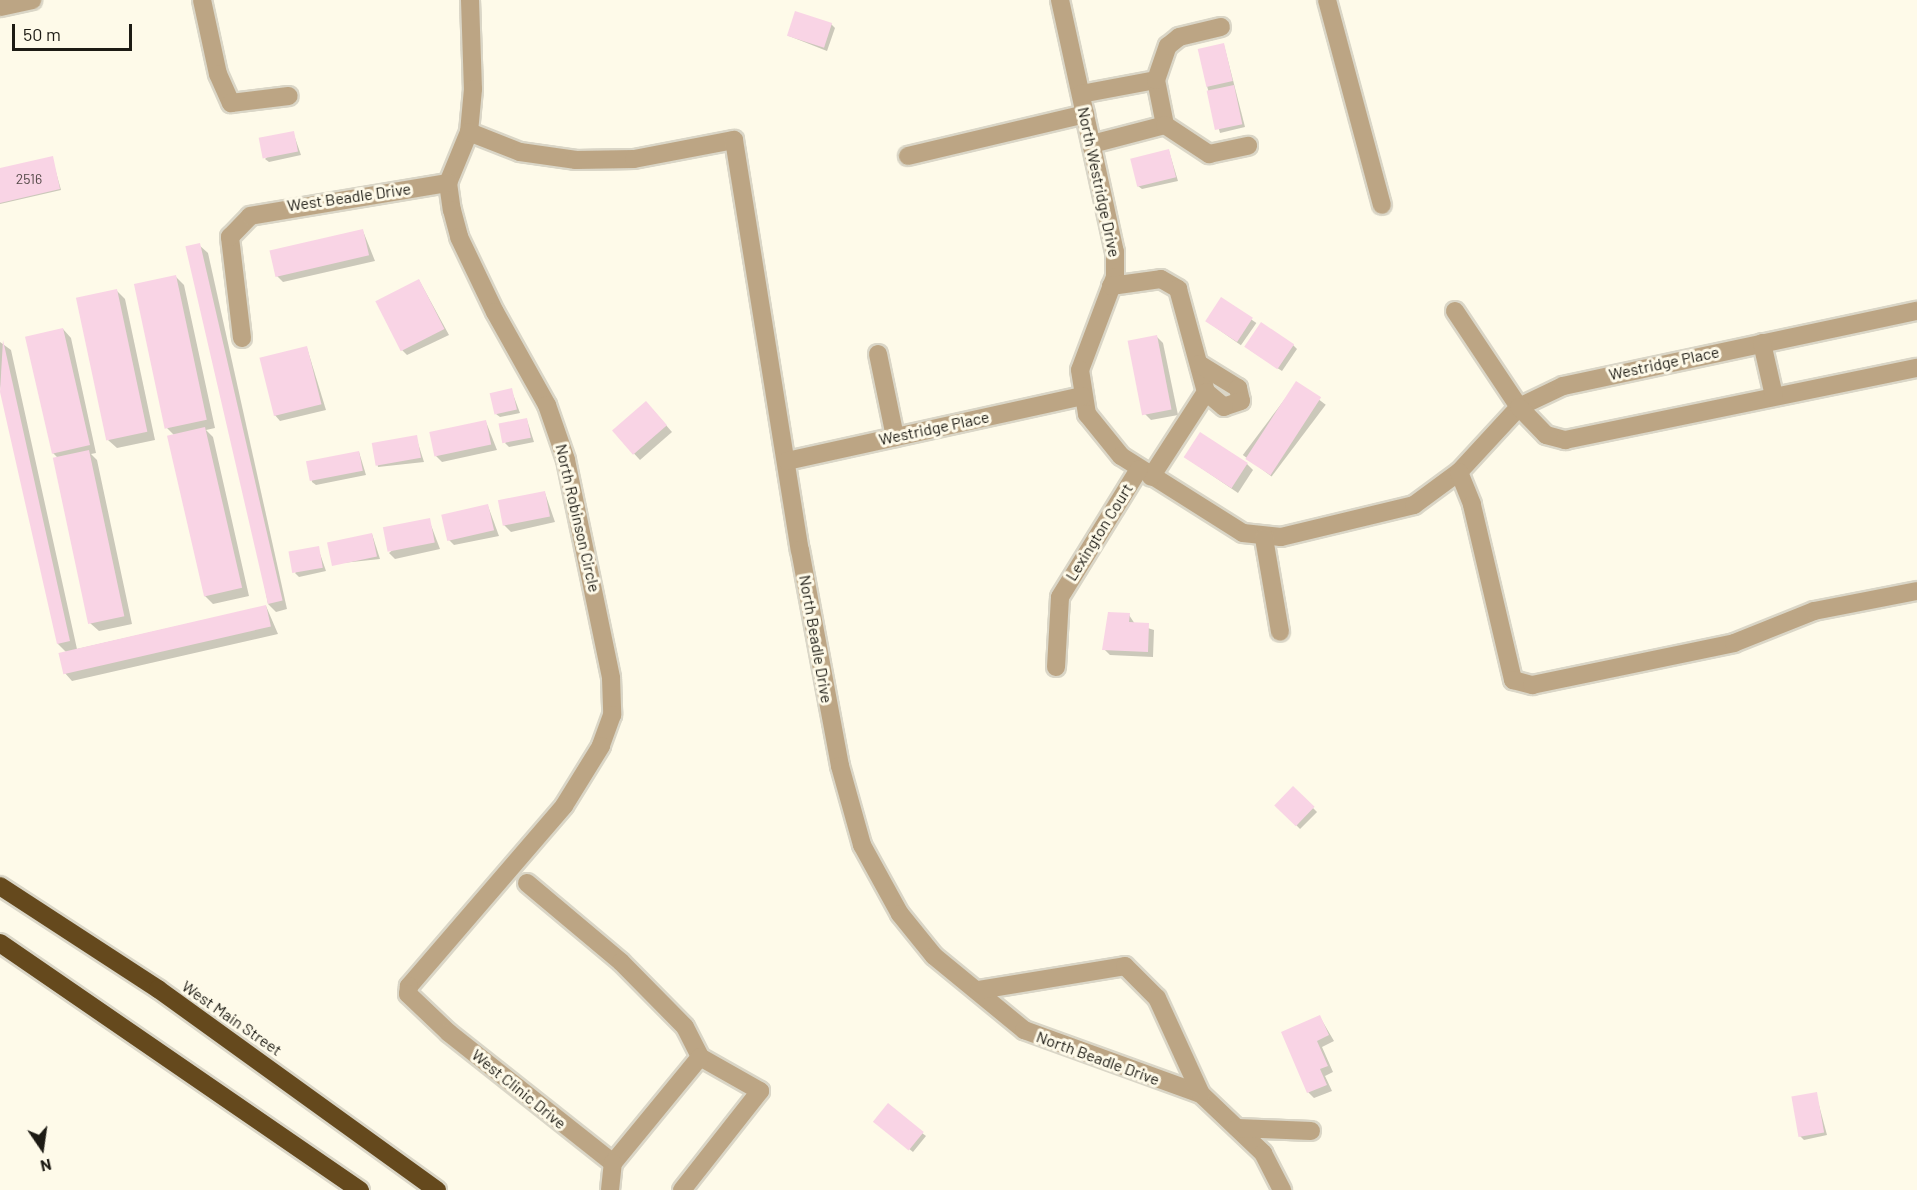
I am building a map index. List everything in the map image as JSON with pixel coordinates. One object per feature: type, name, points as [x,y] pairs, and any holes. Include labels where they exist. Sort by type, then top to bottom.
[{"type":"highway","name":"West Main Street","points":[[0,886],[158,990],[437,1190]]},
{"type":"highway","points":[[0,943],[360,1190]]},
{"type":"street","points":[[0,7],[32,0]]},
{"type":"street","points":[[202,0],[218,74],[231,103],[288,96]]},
{"type":"street","points":[[448,183],[469,132],[470,0]]},
{"type":"street","name":"North Westridge Drive","points":[[1060,0],[1115,252],[1112,286],[1085,347],[1082,396],[1096,429],[1145,473],[1224,524],[1264,538]]},
{"type":"street","points":[[1326,0],[1382,205]]},
{"type":"street","points":[[1221,27],[1173,39],[1156,80],[1165,124],[1209,154],[1248,146]]},
{"type":"street","points":[[1081,94],[1156,80]]},
{"type":"street","points":[[908,156],[1085,114]]},
{"type":"street","points":[[1092,144],[1165,124]]},
{"type":"street","name":"North Beadle Drive","points":[[469,132],[520,152],[576,160],[634,159],[734,140],[840,766],[862,845],[900,914],[934,956],[979,990],[1024,1030],[1202,1094],[1263,1153],[1282,1190]]},
{"type":"street","name":"West Beadle Drive","points":[[242,338],[230,237],[250,216],[448,183]]},
{"type":"street","name":"North Robinson Circle","points":[[408,994],[409,986],[564,806],[601,746],[612,715],[607,657],[566,460],[529,366],[495,312],[459,237],[448,183]]},
{"type":"street","points":[[1112,286],[1171,281],[1183,299],[1206,392],[1224,407],[1241,401],[1238,388],[1200,364]]},
{"type":"street","points":[[1455,311],[1519,407],[1546,435],[1565,440],[1917,368]]},
{"type":"street","name":"Westridge Place","points":[[1452,478],[1519,407],[1592,378],[1917,311]]},
{"type":"street","points":[[1762,343],[1774,396]]},
{"type":"street","points":[[878,354],[895,437]]},
{"type":"street","name":"Lexington Court","points":[[1056,667],[1060,597],[1145,473],[1206,392]]},
{"type":"street","name":"Westridge Place","points":[[787,461],[1082,396]]},
{"type":"street","points":[[1280,632],[1264,538],[1396,512],[1452,478],[1472,505],[1514,680],[1532,685],[1734,643],[1814,611],[1917,591]]},
{"type":"street","points":[[527,883],[621,962],[685,1027],[700,1058],[760,1091],[682,1190]]},
{"type":"street","points":[[979,990],[1125,966],[1157,998],[1202,1094]]},
{"type":"street","name":"West Clinic Drive","points":[[408,994],[449,1033],[613,1163]]},
{"type":"street","points":[[610,1190],[613,1163],[700,1058]]},
{"type":"street","points":[[1237,1128],[1311,1131]]},
{"type":"building","points":[[795,11],[832,23],[824,48],[787,36]]},
{"type":"building","points":[[1224,43],[1233,81],[1206,87],[1198,49]]},
{"type":"building","points":[[1234,85],[1242,124],[1215,130],[1207,91]]},
{"type":"building","points":[[294,131],[298,152],[263,158],[259,138]]},
{"type":"building","points":[[1169,149],[1176,177],[1137,187],[1130,159]]},
{"type":"building","points":[[53,156],[60,189],[0,203],[0,168]]},
{"type":"building","points":[[363,229],[369,255],[276,277],[269,251]]},
{"type":"building","points":[[200,243],[283,601],[268,604],[185,246]]},
{"type":"building","points":[[176,275],[207,420],[165,429],[134,284]]},
{"type":"building","points":[[419,279],[444,329],[401,351],[375,301]]},
{"type":"building","points":[[117,289],[147,432],[106,441],[76,298]]},
{"type":"building","points":[[1221,297],[1253,318],[1237,342],[1205,321]]},
{"type":"building","points":[[1261,322],[1294,344],[1277,369],[1244,347]]},
{"type":"building","points":[[63,328],[90,445],[52,454],[25,337]]},
{"type":"building","points":[[1157,335],[1172,410],[1142,415],[1128,341]]},
{"type":"building","points":[[3,340],[70,641],[57,644],[0,392]]},
{"type":"building","points":[[307,346],[322,404],[274,416],[259,358]]},
{"type":"building","points":[[1296,381],[1321,397],[1271,475],[1245,459]]},
{"type":"building","points":[[512,388],[517,409],[495,415],[490,393]]},
{"type":"building","points":[[646,401],[667,425],[633,455],[612,431]]},
{"type":"building","points":[[527,418],[531,438],[502,443],[499,424]]},
{"type":"building","points":[[486,420],[491,444],[434,457],[429,432]]},
{"type":"building","points":[[205,427],[242,588],[204,597],[167,436]]},
{"type":"building","points":[[1200,432],[1248,463],[1231,488],[1184,457]]},
{"type":"building","points":[[417,435],[421,458],[376,466],[372,443]]},
{"type":"building","points":[[89,450],[124,616],[88,624],[53,458]]},
{"type":"building","points":[[359,451],[363,471],[310,481],[306,461]]},
{"type":"building","points":[[545,491],[550,517],[503,526],[498,500]]},
{"type":"building","points":[[488,504],[494,530],[447,541],[441,515]]},
{"type":"building","points":[[430,518],[435,543],[388,552],[383,527]]},
{"type":"building","points":[[372,533],[377,556],[332,566],[327,543]]},
{"type":"building","points":[[319,546],[323,568],[292,573],[288,551]]},
{"type":"building","points":[[266,605],[271,626],[63,674],[58,653]]},
{"type":"building","points":[[1108,612],[1130,613],[1129,622],[1149,623],[1148,652],[1102,650]]},
{"type":"building","points":[[1293,786],[1315,807],[1296,826],[1274,805]]},
{"type":"building","points":[[1320,1015],[1329,1035],[1317,1041],[1328,1066],[1320,1069],[1327,1085],[1307,1093],[1281,1032]]},
{"type":"building","points":[[1817,1092],[1824,1132],[1799,1137],[1791,1097]]},
{"type":"building","points":[[888,1103],[924,1132],[909,1151],[873,1122]]}]
